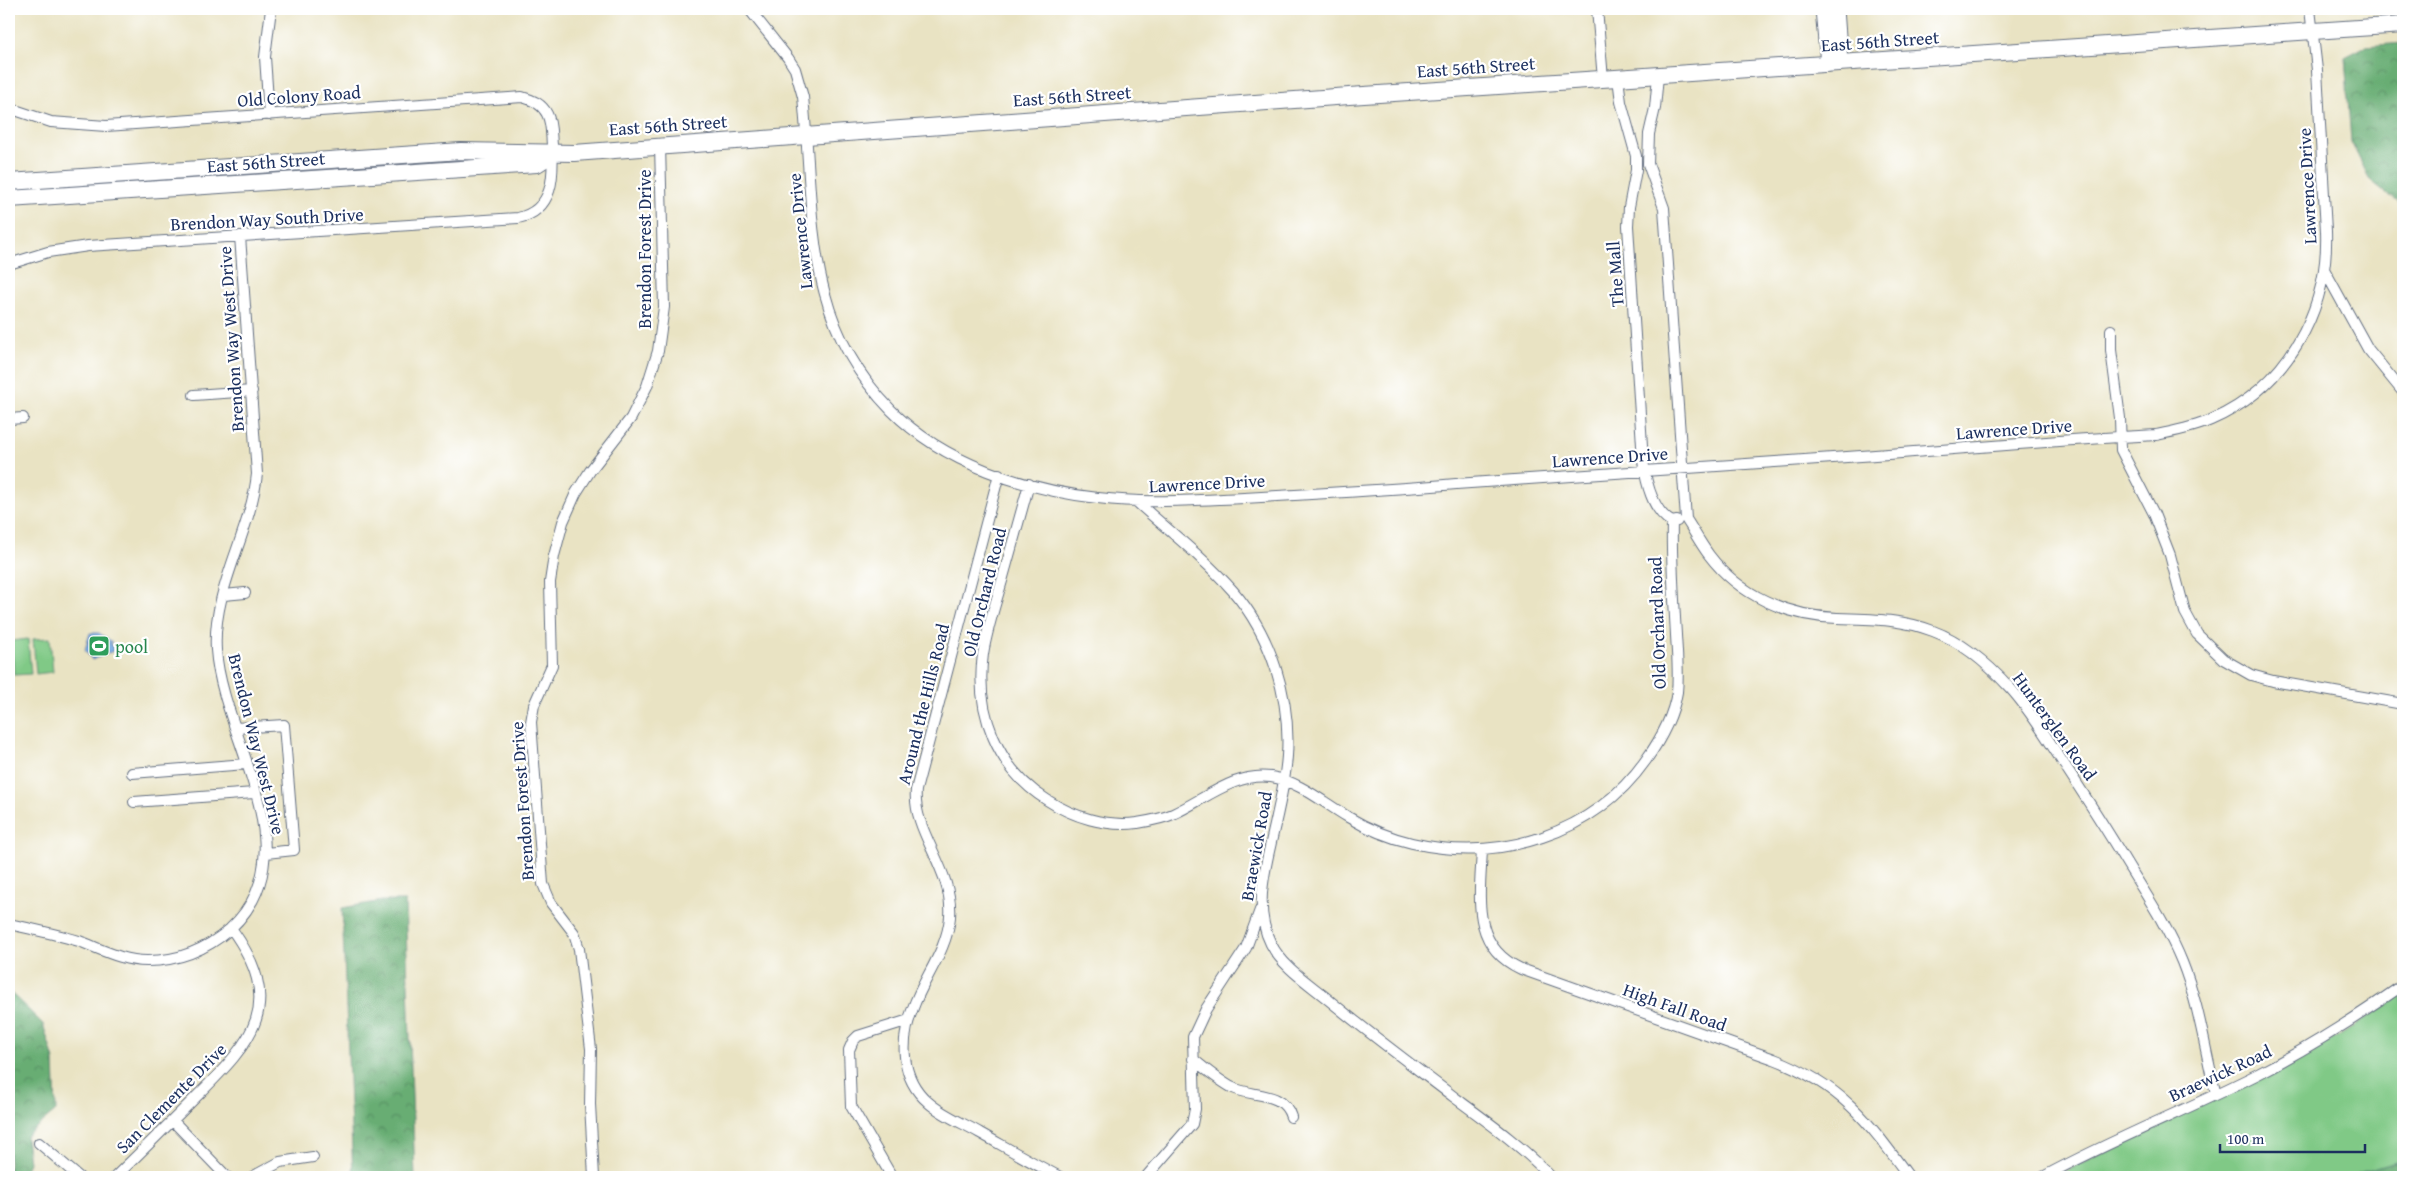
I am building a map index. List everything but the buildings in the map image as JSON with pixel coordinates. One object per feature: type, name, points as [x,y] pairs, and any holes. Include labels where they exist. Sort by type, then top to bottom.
[{"type":"main road","points":[[1823,9],[1834,64]]},
{"type":"main road","points":[[1834,64],[1836,9]]},
{"type":"main road","name":"East 56th Street","points":[[9,182],[461,151],[552,154],[1611,79],[2403,26]]},
{"type":"main road","name":"East 56th Street","points":[[9,199],[537,164],[552,154]]},
{"type":"street","points":[[269,115],[265,48],[271,9]]},
{"type":"street","name":"Lawrence Drive","points":[[749,9],[795,69],[803,97],[818,273],[832,321],[847,353],[875,394],[911,428],[948,452],[999,474],[1029,484],[1082,496],[1137,502],[1283,496],[2156,435],[2192,427],[2221,415],[2252,396],[2284,364],[2304,334],[2316,305],[2325,271],[2326,231],[2317,70],[2310,9]]},
{"type":"street","name":"The Mall","points":[[1597,9],[1611,79],[1632,134],[1636,160],[1628,226],[1645,471]]},
{"type":"street","points":[[1658,76],[1655,108],[1649,134],[1648,160],[1651,175],[1664,208],[1682,467]]},
{"type":"street","name":"Old Colony Road","points":[[9,108],[51,122],[92,126],[522,97],[539,104],[547,115],[552,154],[553,178],[550,191],[544,203],[529,214]]},
{"type":"street","points":[[1632,134],[1649,134]]},
{"type":"street","name":"Brendon Forest Drive","points":[[594,1177],[590,1104],[591,1049],[579,949],[572,929],[553,907],[544,888],[531,722],[534,705],[552,665],[550,582],[554,556],[563,522],[586,476],[631,418],[647,386],[658,354],[664,307],[660,145]]},
{"type":"street","points":[[1636,160],[1648,160]]},
{"type":"street","name":"Brendon Way South Drive","points":[[9,264],[48,252],[74,247],[518,218],[529,214]]},
{"type":"street","name":"Brendon Way West Drive","points":[[9,924],[60,936],[129,959],[146,961],[173,958],[194,952],[210,944],[231,928],[240,918],[255,894],[261,877],[266,853],[263,824],[220,675],[216,652],[217,624],[224,595],[256,487],[257,463],[240,236]]},
{"type":"street","points":[[2325,271],[2368,349],[2403,392]]},
{"type":"street","points":[[2111,330],[2111,350],[2123,455],[2145,494],[2163,534],[2184,612],[2195,630],[2212,651],[2234,667],[2255,676],[2403,704]]},
{"type":"street","points":[[194,395],[252,391]]},
{"type":"street","points":[[9,419],[23,418]]},
{"type":"street","name":"Hunterglen Road","points":[[1682,467],[1686,519],[1714,562],[1737,584],[1763,601],[1807,616],[1897,620],[1933,630],[1978,658],[2013,690],[2101,819],[2173,941],[2187,976],[2216,1094]]},
{"type":"street","points":[[1645,471],[1655,502],[1665,518],[1672,522],[1686,519]]},
{"type":"street","name":"Around the Hills Road","points":[[999,474],[916,790],[919,817],[948,886],[950,918],[941,952],[919,993],[909,1020],[904,1059],[911,1081],[924,1099],[935,1108],[1060,1177]]},
{"type":"street","name":"Old Orchard Road","points":[[1029,484],[987,636],[982,672],[983,699],[990,730],[1003,758],[1020,779],[1044,799],[1071,813],[1101,822],[1128,824],[1165,817],[1240,780],[1265,776],[1296,785],[1352,820],[1389,836],[1437,847],[1482,850],[1508,847],[1539,839],[1564,829],[1592,813],[1627,784],[1660,740],[1671,714],[1678,682],[1671,548],[1672,522]]},
{"type":"street","name":"Braewick Road","points":[[1137,502],[1223,580],[1244,605],[1262,636],[1273,661],[1284,704],[1287,749],[1284,780],[1265,869],[1261,909],[1265,929],[1272,946],[1289,966],[1355,1021],[1500,1131],[1535,1160],[1551,1177]]},
{"type":"street","points":[[224,595],[245,593]]},
{"type":"street","points":[[236,728],[284,725],[294,850],[266,853]]},
{"type":"street","points":[[132,773],[246,764]]},
{"type":"street","points":[[134,802],[254,793]]},
{"type":"street","name":"High Fall Road","points":[[1482,850],[1479,910],[1482,924],[1494,947],[1510,963],[1521,969],[1782,1062],[1810,1076],[1840,1096],[1866,1120],[1909,1177]]},
{"type":"street","points":[[1146,1177],[1192,1124],[1195,1109],[1192,1046],[1195,1030],[1215,993],[1242,956],[1261,909]]},
{"type":"street","name":"San Clemente Drive","points":[[115,1177],[237,1056],[249,1037],[254,1024],[258,1001],[256,975],[250,957],[231,928]]},
{"type":"street","name":"Braewick Road","points":[[2043,1177],[2089,1152],[2272,1067],[2323,1038],[2403,985]]},
{"type":"street","points":[[892,1177],[852,1110],[849,1050],[853,1041],[858,1036],[909,1020]]},
{"type":"street","points":[[1192,1059],[1233,1088],[1273,1097],[1289,1108],[1291,1117]]},
{"type":"street","points":[[173,1121],[227,1177]]},
{"type":"street","points":[[39,1144],[79,1177]]},
{"type":"street","points":[[252,1177],[280,1162],[313,1157]]},
{"type":"green space","points":[[2403,43],[2403,206],[2370,180],[2351,142],[2345,57],[2366,46]]},
{"type":"green space","points":[[50,638],[53,672],[36,674],[33,639]]},
{"type":"green space","points":[[28,639],[31,674],[14,675],[11,641]]},
{"type":"green space","points":[[382,901],[405,901],[415,1177],[353,1177],[342,908]]},
{"type":"green space","points":[[9,991],[43,1024],[54,1060],[56,1111],[26,1136],[29,1163],[22,1177],[9,1177]]},
{"type":"green space","points":[[2403,994],[2403,1159],[2345,1177],[2055,1177],[2113,1147],[2304,1058]]},
{"type":"green space","points":[[2403,1159],[2403,1170],[2372,1177],[2345,1177]]},
{"type":"water","name":"pool","points":[[90,633],[99,633],[111,641],[113,651],[92,660],[85,650]]},
{"type":"place","name":"pool","points":[[99,646]]}]
